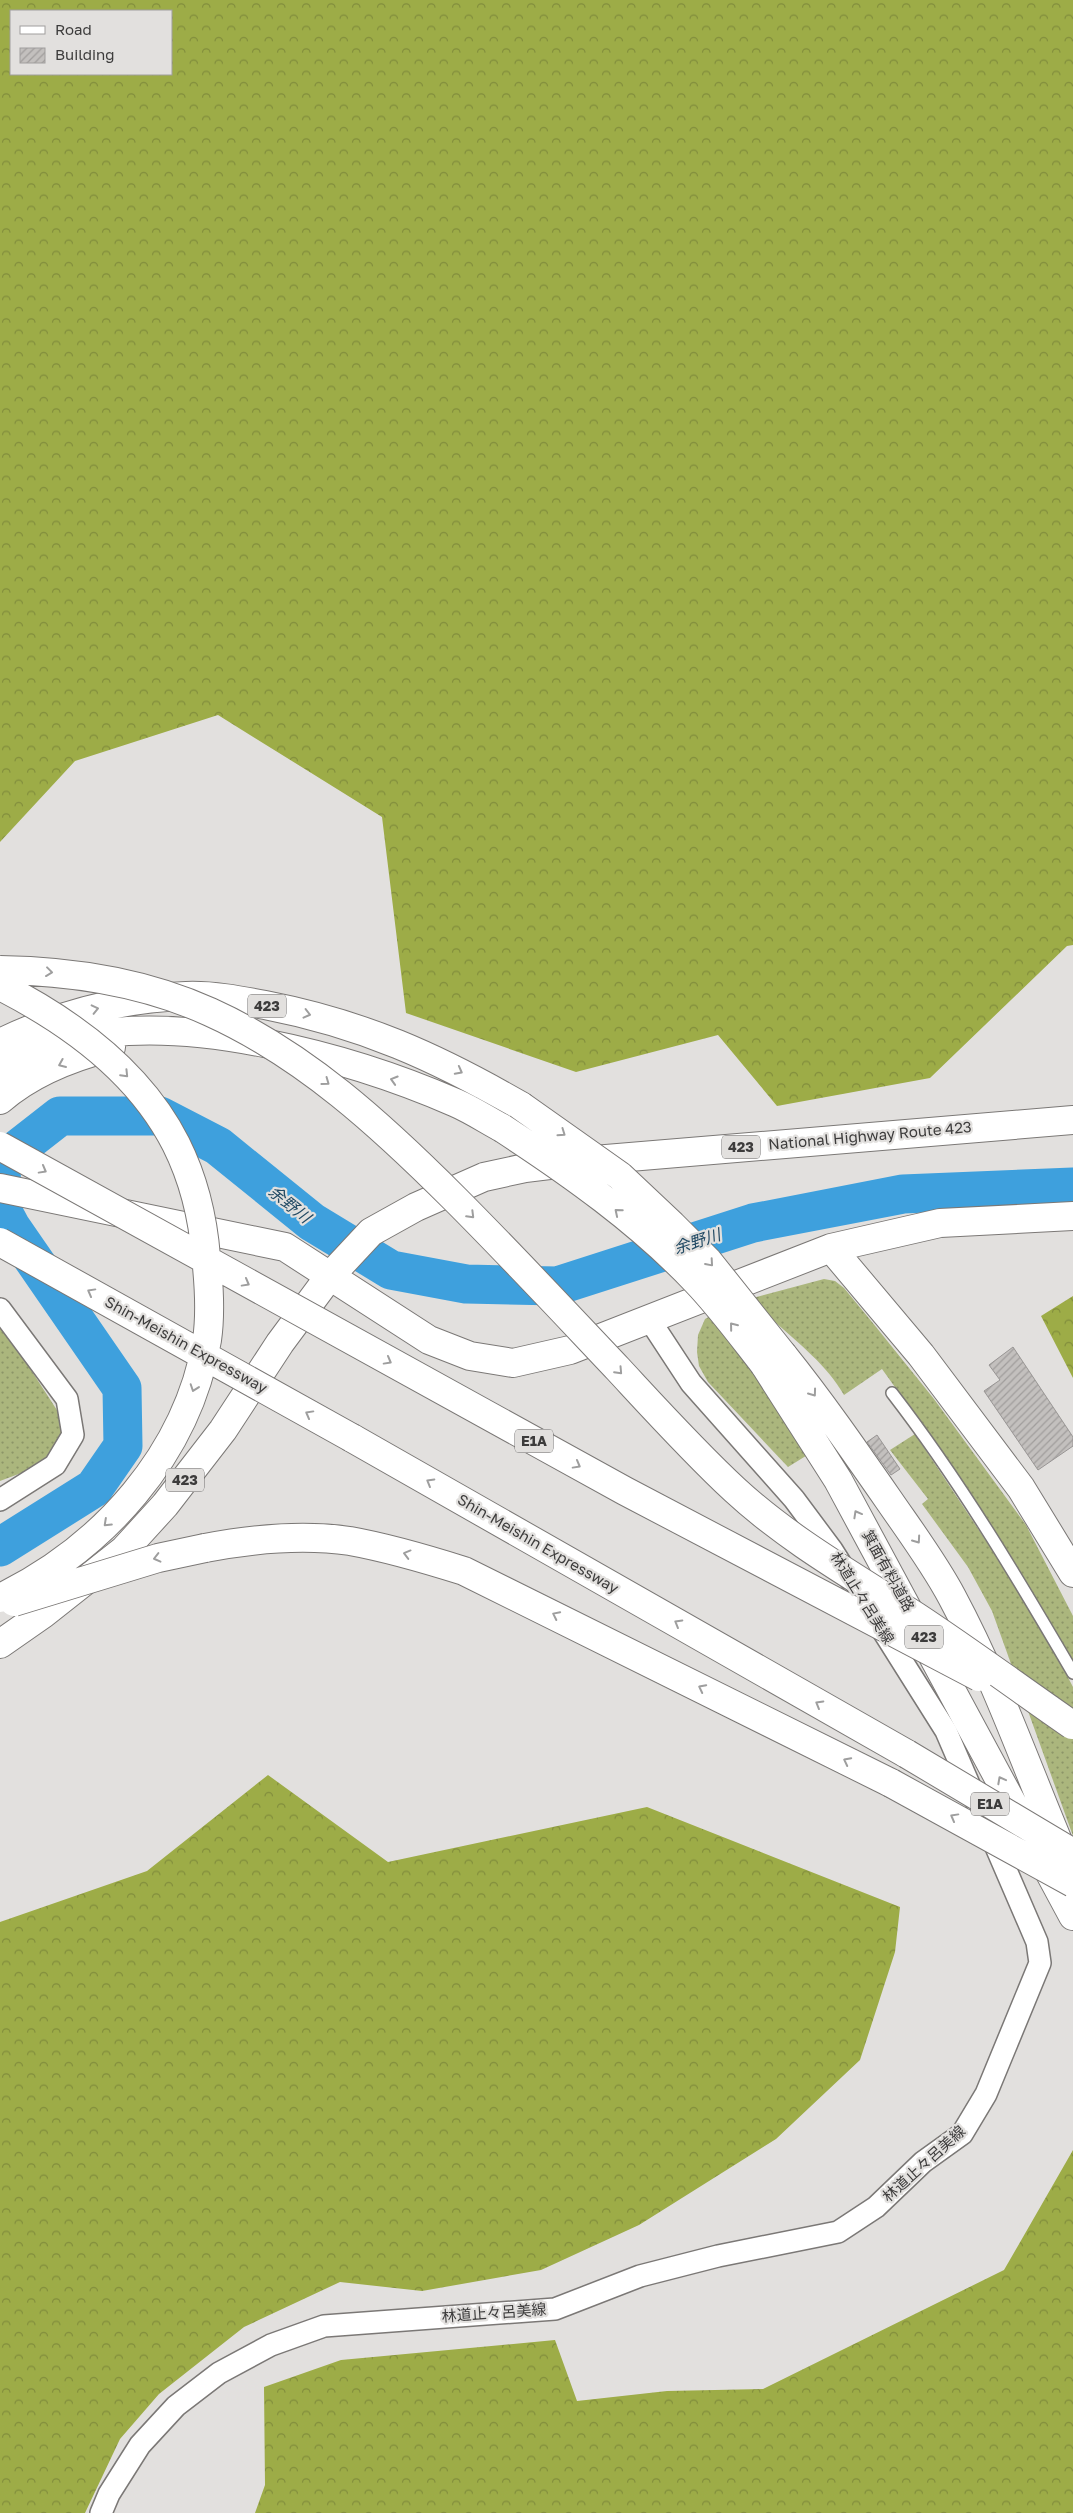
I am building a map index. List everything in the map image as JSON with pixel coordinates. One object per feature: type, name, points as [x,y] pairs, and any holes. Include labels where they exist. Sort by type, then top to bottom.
[{"type":"main road","points":[[0,970],[35,970],[96,978],[149,990],[209,1011],[292,1058],[342,1094],[398,1141],[508,1252],[670,1425],[738,1493],[815,1551],[934,1628],[1072,1726]]},
{"type":"main road","points":[[0,986],[39,1005],[102,1050],[155,1111],[175,1143],[192,1180],[201,1216],[209,1283],[207,1339],[192,1394],[171,1444],[142,1485],[120,1511],[88,1541],[48,1569],[0,1598]]},
{"type":"main road","name":"423","points":[[0,1043],[28,1030],[72,1014],[131,1000],[188,996],[234,999],[336,1021],[386,1038],[434,1058],[521,1106],[620,1176],[708,1261],[773,1359]]},
{"type":"main road","name":"423","points":[[0,1068],[42,1049],[71,1039],[108,1034],[163,1031],[211,1034],[279,1046],[417,1087],[458,1104],[502,1128],[583,1184],[648,1236],[696,1281],[773,1359],[806,1383],[870,1473],[929,1558],[952,1595],[988,1670],[1073,1876]]},
{"type":"main road","points":[[0,1100],[28,1079],[89,1053],[126,1043],[211,1034]]},
{"type":"main road","name":"National Highway Route 423","points":[[0,1644],[44,1614],[124,1550],[165,1505],[222,1430],[280,1343],[329,1277],[371,1232],[416,1207],[484,1177],[525,1168],[582,1161],[1073,1120]]},
{"type":"main road","name":"E1A","points":[[0,1146],[625,1491],[1072,1726]]},
{"type":"main road","points":[[10,1190],[286,1248],[429,1340],[470,1356],[514,1363],[570,1350],[831,1248],[940,1223],[1073,1216]]},
{"type":"main road","name":"Shin-Meishin Expressway","points":[[0,1242],[352,1438],[907,1754],[1073,1853]]},
{"type":"main road","points":[[831,1248],[921,1355],[1021,1488],[1073,1573]]},
{"type":"main road","name":"箕面有料道路","points":[[773,1359],[1073,1916]]},
{"type":"main road","points":[[0,1606],[158,1558],[244,1541],[294,1538],[348,1541],[404,1552],[464,1571],[890,1782],[1073,1883]]},
{"type":"street","points":[[0,1308],[67,1399],[73,1435],[55,1465],[0,1500]]},
{"type":"street","name":"林道止々呂美線","points":[[101,2513],[109,2494],[140,2445],[176,2406],[219,2373],[271,2345],[324,2326],[555,2309],[640,2276],[718,2256],[838,2232],[876,2207],[923,2162],[962,2134],[986,2094],[1040,1963],[1037,1942],[950,1740],[832,1550],[794,1499],[691,1383],[649,1319]]},
{"type":"street","points":[[0,1484],[29,1482]]},
{"type":"lane","points":[[892,1393],[922,1431],[1016,1575],[1073,1672]]},
{"type":"green space","points":[[0,0],[1073,0],[1073,945],[1067,946],[930,1078],[777,1106],[718,1035],[576,1072],[406,1013],[382,817],[218,715],[75,761],[0,842]]},
{"type":"green space","points":[[824,1279],[835,1281],[844,1288],[872,1322],[934,1399],[1026,1525],[1073,1616],[1073,1664],[935,1443],[882,1369],[844,1395],[821,1364],[803,1347],[774,1321],[763,1322],[809,1454],[788,1467],[708,1382],[699,1366],[697,1352],[698,1335],[705,1319],[734,1303]]},
{"type":"green space","points":[[1073,1296],[1073,1378],[1041,1316]]},
{"type":"green space","points":[[0,1322],[64,1421],[65,1430],[48,1463],[0,1481]]},
{"type":"green space","points":[[915,1434],[1036,1616],[1073,1687],[1073,1836],[992,1611],[968,1567],[922,1504],[928,1499],[890,1450]]},
{"type":"green space","points":[[268,1775],[388,1862],[647,1807],[900,1907],[895,1952],[860,2060],[776,2139],[639,2225],[541,2270],[422,2291],[340,2282],[244,2327],[159,2394],[120,2439],[85,2513],[0,2513],[0,1922],[147,1871]]},
{"type":"green space","points":[[1073,2150],[1073,2513],[255,2513],[265,2485],[264,2387],[341,2360],[555,2340],[577,2401],[667,2391],[763,2389],[1004,2270]]},
{"type":"building","points":[[1013,1347],[1073,1437],[1073,1446],[1038,1470],[984,1391],[1000,1380],[989,1365]]},
{"type":"building","points":[[877,1435],[900,1469],[891,1475],[867,1442]]},
{"type":"waterway","name":"余野川","points":[[0,1547],[94,1488],[123,1446],[122,1388],[11,1227],[2,1210],[1,1162],[60,1116],[160,1116],[218,1146],[312,1222],[391,1270],[466,1284],[557,1286],[753,1223],[903,1194],[1073,1187]]}]
